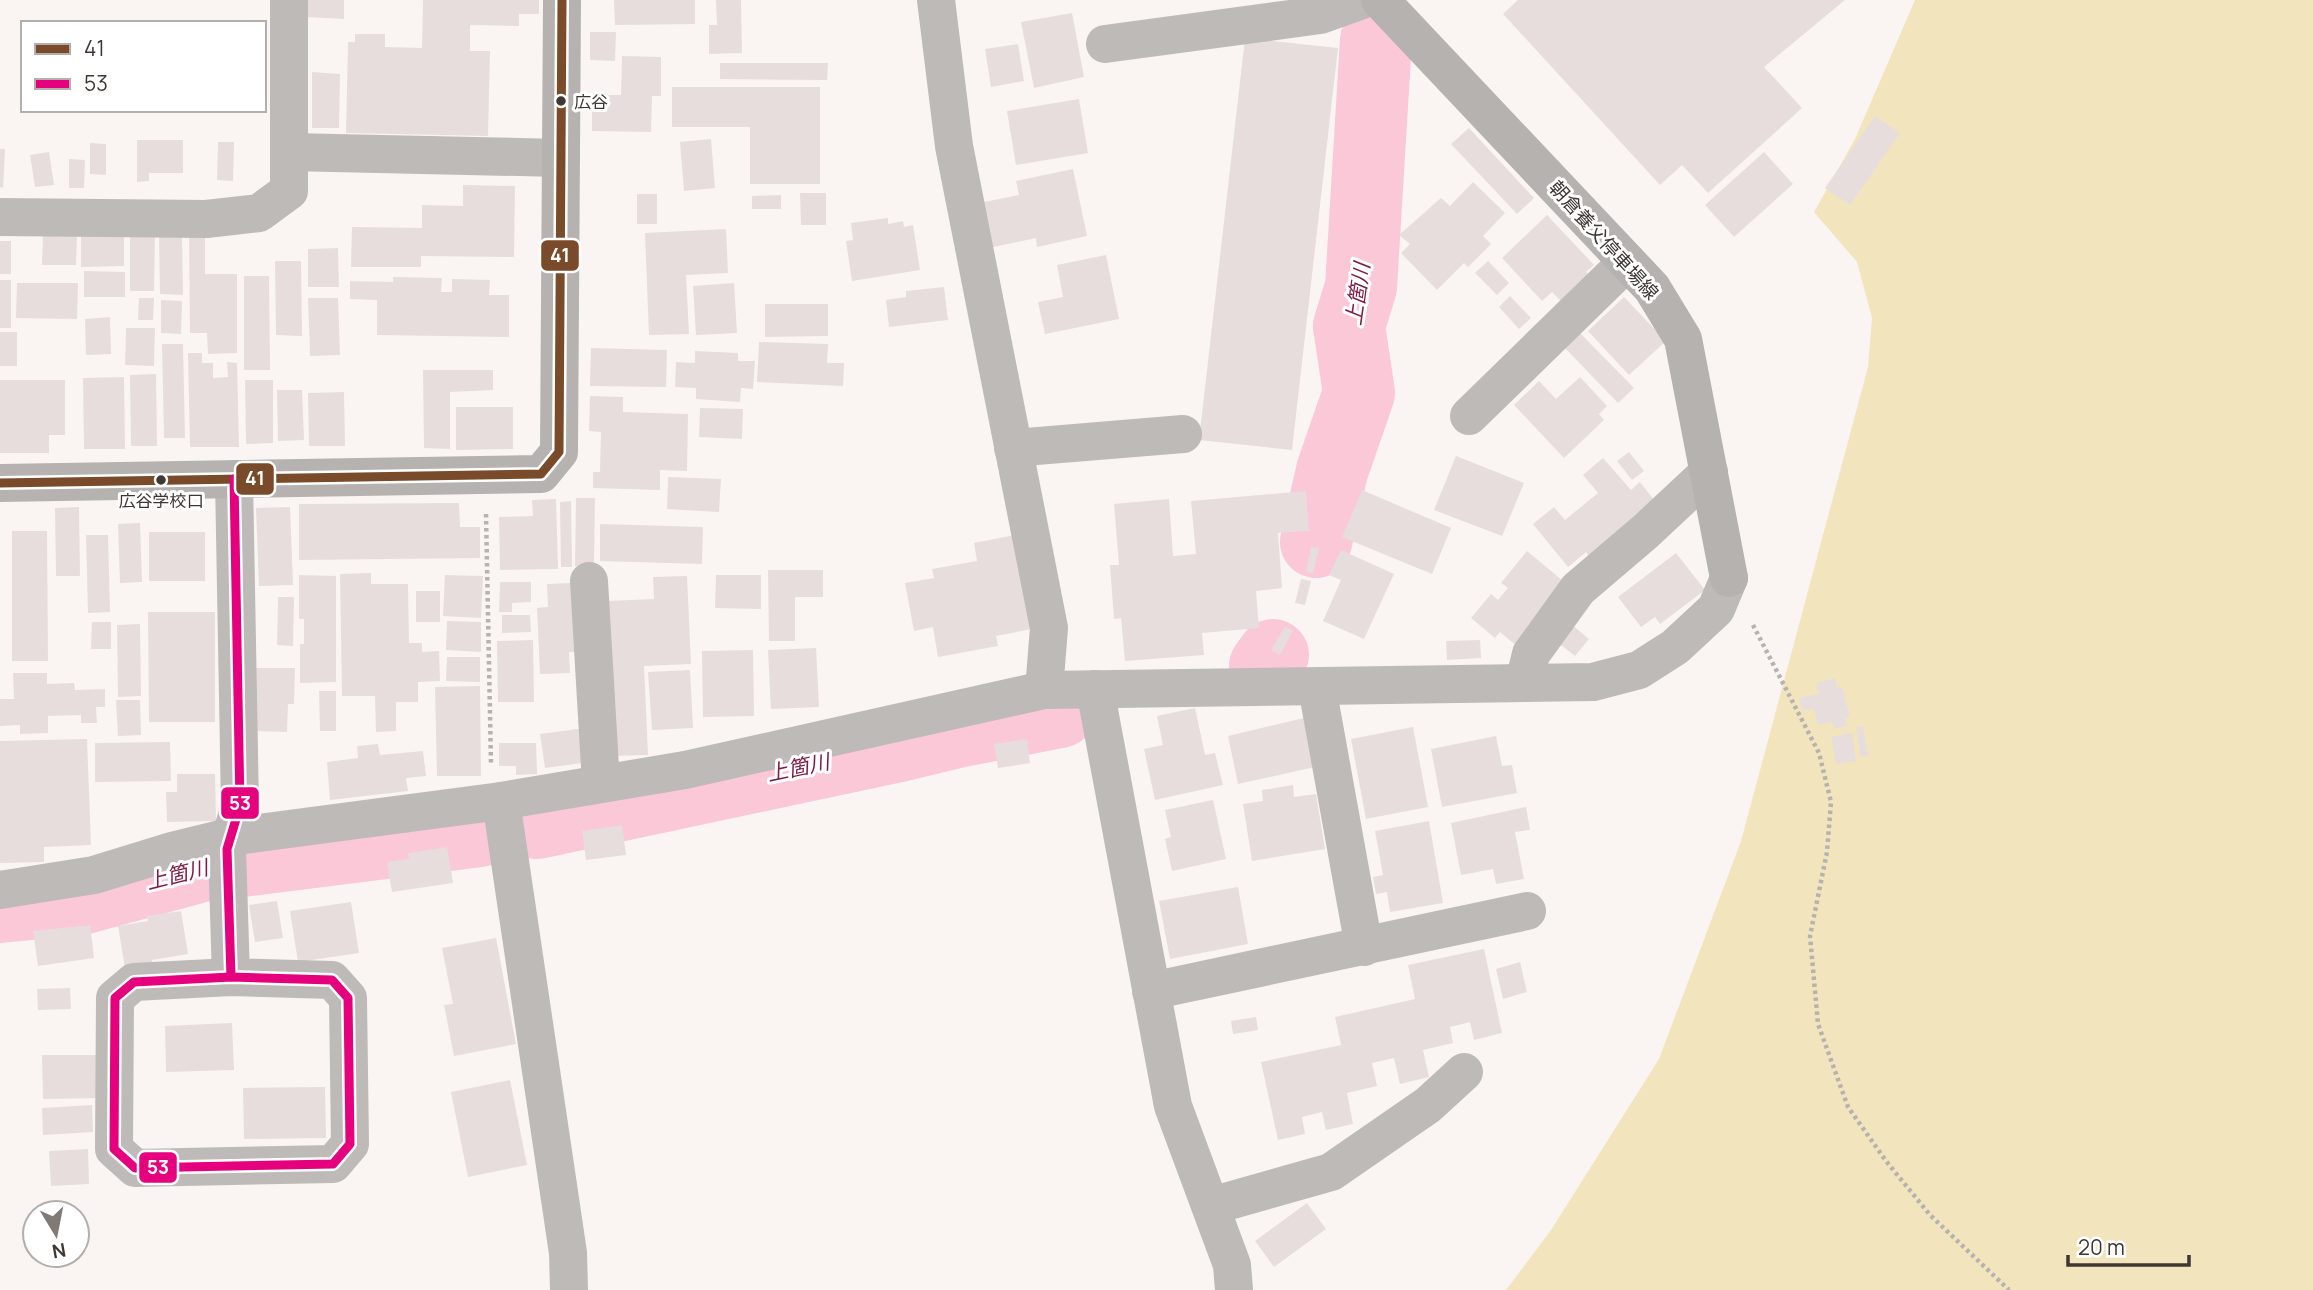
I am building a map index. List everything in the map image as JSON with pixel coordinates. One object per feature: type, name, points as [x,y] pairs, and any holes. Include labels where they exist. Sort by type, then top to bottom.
[{"type":"main road","points":[[0,483],[541,474],[559,452],[562,0]]},
{"type":"main road","name":"朝倉養父停車場線","points":[[1380,0],[1652,288],[1683,339],[1729,578]]},
{"type":"street","points":[[0,217],[206,219],[259,213],[289,191],[289,0]]},
{"type":"street","points":[[936,0],[954,146],[1049,628],[1044,690]]},
{"type":"street","points":[[1105,44],[1320,15],[1362,0]]},
{"type":"street","points":[[289,152],[561,158]]},
{"type":"street","points":[[1469,416],[1628,262]]},
{"type":"street","points":[[1013,448],[1183,434]]},
{"type":"street","points":[[1524,683],[1531,654],[1578,589],[1709,472]]},
{"type":"street","points":[[231,978],[228,852],[240,806],[234,480]]},
{"type":"street","points":[[0,890],[94,875],[172,851],[228,852],[685,770],[1044,690],[1594,682],[1640,670],[1675,647],[1716,609],[1729,578]]},
{"type":"street","points":[[589,581],[601,784]]},
{"type":"street","points":[[1317,687],[1364,947]]},
{"type":"street","points":[[1095,689],[1173,1105],[1232,1265],[1234,1290]]},
{"type":"street","points":[[501,801],[564,1225],[569,1290]]},
{"type":"street","points":[[1152,991],[1527,911]]},
{"type":"street","points":[[231,978],[332,980],[348,998],[350,1144],[333,1164],[135,1168],[114,1149],[115,998],[135,982],[231,978]]},
{"type":"street","points":[[1211,1206],[1331,1172],[1428,1105],[1464,1072]]},
{"type":"path","points":[[485,475],[491,786],[501,801]]},
{"type":"path","points":[[1729,578],[1819,753],[1831,802],[1827,852],[1810,936],[1818,1024],[1848,1107],[1886,1161],[1930,1215],[2009,1290]]},
{"type":"shaded area","points":[[1915,0],[2313,0],[2313,1290],[1506,1290],[1551,1230],[1659,1059],[1741,841],[1868,367],[1872,318],[1857,262],[1814,212],[1855,139]]},
{"type":"building","points":[[305,0],[344,0],[344,19],[305,17]]},
{"type":"building","points":[[423,0],[539,0],[539,14],[519,14],[519,26],[470,25],[470,51],[490,51],[488,136],[346,133],[348,42],[355,42],[355,34],[385,34],[385,47],[422,48]]},
{"type":"building","points":[[614,0],[695,0],[695,24],[615,25]]},
{"type":"building","points":[[716,0],[741,0],[742,53],[709,54],[709,25],[717,25]]},
{"type":"building","points":[[1518,0],[1845,0],[1764,67],[1802,108],[1708,193],[1682,165],[1660,185],[1503,14]]},
{"type":"building","points":[[1072,13],[1084,77],[1034,88],[1021,22]]},
{"type":"building","points":[[590,32],[616,32],[615,61],[590,60]]},
{"type":"building","points":[[1245,38],[1338,48],[1292,450],[1199,440]]},
{"type":"building","points":[[1018,44],[1024,81],[991,87],[985,49]]},
{"type":"building","points":[[622,56],[661,57],[661,96],[652,96],[651,132],[592,131],[592,95],[621,95]]},
{"type":"building","points":[[720,63],[828,63],[827,80],[720,79]]},
{"type":"building","points":[[312,72],[340,74],[339,128],[312,128]]},
{"type":"building","points":[[672,87],[820,87],[820,184],[750,184],[750,127],[672,127]]},
{"type":"building","points":[[1079,99],[1088,153],[1016,165],[1007,111]]},
{"type":"building","points":[[1875,116],[1900,133],[1850,205],[1825,188]]},
{"type":"building","points":[[1469,128],[1534,198],[1517,214],[1451,144]]},
{"type":"building","points":[[711,139],[715,188],[684,191],[680,142]]},
{"type":"building","points":[[137,140],[183,140],[183,173],[149,173],[149,181],[137,182]]},
{"type":"building","points":[[218,142],[234,142],[233,181],[217,180]]},
{"type":"building","points":[[90,143],[106,144],[106,175],[90,174]]},
{"type":"building","points":[[0,149],[5,149],[3,188],[0,187]]},
{"type":"building","points":[[49,152],[54,185],[35,187],[30,155]]},
{"type":"building","points":[[1764,152],[1793,184],[1734,237],[1705,205]]},
{"type":"building","points":[[69,159],[85,160],[84,188],[69,188]]},
{"type":"building","points":[[1073,169],[1087,236],[1037,247],[1036,238],[989,248],[979,203],[1019,195],[1016,181]]},
{"type":"building","points":[[1473,182],[1505,213],[1483,236],[1491,244],[1468,267],[1464,263],[1437,290],[1401,253],[1410,244],[1399,235],[1441,198],[1450,206]]},
{"type":"building","points":[[463,185],[515,186],[514,257],[421,256],[421,267],[351,267],[352,227],[422,228],[422,205],[463,206]]},
{"type":"building","points":[[800,193],[826,193],[826,225],[801,225]]},
{"type":"building","points":[[637,194],[657,194],[657,224],[637,224]]},
{"type":"building","points":[[781,195],[781,209],[752,209],[752,196]]},
{"type":"building","points":[[1547,215],[1594,265],[1586,272],[1591,277],[1563,303],[1552,292],[1542,301],[1502,258]]},
{"type":"building","points":[[888,218],[888,224],[903,221],[904,227],[913,225],[920,270],[852,281],[846,241],[853,240],[851,223]]},
{"type":"building","points":[[726,229],[728,273],[686,275],[689,334],[649,335],[645,233]]},
{"type":"building","points":[[205,230],[205,274],[237,274],[237,353],[208,354],[207,333],[190,333],[189,231]]},
{"type":"building","points":[[130,231],[155,231],[154,291],[130,291]]},
{"type":"building","points":[[77,233],[76,265],[42,265],[43,234]]},
{"type":"building","points":[[81,233],[124,233],[124,266],[81,267]]},
{"type":"building","points":[[159,234],[182,234],[183,295],[160,294]]},
{"type":"building","points":[[0,241],[11,241],[11,274],[0,274]]},
{"type":"building","points":[[338,248],[339,287],[308,287],[308,249]]},
{"type":"building","points":[[1106,255],[1119,319],[1045,334],[1038,302],[1063,297],[1057,265]]},
{"type":"building","points":[[275,261],[301,261],[302,336],[276,335]]},
{"type":"building","points":[[1488,261],[1509,283],[1497,295],[1475,273]]},
{"type":"building","points":[[84,271],[125,272],[125,297],[84,297]]},
{"type":"building","points":[[244,276],[269,276],[270,370],[244,370]]},
{"type":"building","points":[[393,277],[442,278],[441,292],[452,292],[452,279],[490,280],[489,295],[509,295],[509,337],[377,335],[377,300],[350,299],[350,281],[393,282]]},
{"type":"building","points":[[0,280],[11,280],[11,328],[0,328]]},
{"type":"building","points":[[17,283],[78,283],[77,319],[16,318]]},
{"type":"building","points":[[734,283],[737,333],[696,335],[693,286]]},
{"type":"building","points":[[944,287],[948,320],[889,327],[886,300],[906,297],[906,291]]},
{"type":"building","points":[[1510,296],[1531,318],[1519,329],[1499,307]]},
{"type":"building","points":[[1624,297],[1666,341],[1629,375],[1588,331]]},
{"type":"building","points":[[139,298],[154,298],[153,320],[138,320]]},
{"type":"building","points":[[308,298],[338,298],[340,355],[310,356]]},
{"type":"building","points":[[161,300],[182,301],[181,334],[161,333]]},
{"type":"building","points":[[765,304],[828,304],[828,336],[765,337]]},
{"type":"building","points":[[110,317],[111,354],[86,355],[85,319]]},
{"type":"building","points":[[126,328],[155,328],[154,366],[125,365]]},
{"type":"building","points":[[1576,329],[1634,388],[1618,403],[1561,344]]},
{"type":"building","points":[[0,332],[17,332],[17,366],[0,366]]},
{"type":"building","points":[[759,342],[828,344],[827,363],[844,363],[843,386],[757,382]]},
{"type":"building","points":[[162,344],[183,344],[185,438],[164,438]]},
{"type":"building","points":[[591,348],[667,350],[666,387],[590,386]]},
{"type":"building","points":[[695,351],[738,353],[738,361],[755,361],[753,389],[741,388],[740,402],[696,399],[696,388],[675,387],[676,362],[695,363]]},
{"type":"building","points":[[188,353],[202,353],[202,363],[213,363],[213,378],[228,377],[227,362],[237,363],[239,447],[190,447]]},
{"type":"building","points":[[423,370],[493,370],[493,390],[450,392],[450,449],[424,448]]},
{"type":"building","points":[[156,374],[157,446],[131,446],[130,375]]},
{"type":"building","points":[[124,377],[125,449],[84,449],[83,378]]},
{"type":"building","points":[[1580,377],[1607,406],[1599,414],[1604,420],[1564,458],[1514,405],[1539,381],[1556,399]]},
{"type":"building","points":[[0,380],[65,380],[65,435],[49,435],[49,453],[0,453]]},
{"type":"building","points":[[245,380],[273,380],[273,443],[246,444]]},
{"type":"building","points":[[277,390],[302,390],[304,440],[278,441]]},
{"type":"building","points":[[344,392],[345,446],[309,446],[308,393]]},
{"type":"building","points":[[590,396],[623,397],[623,412],[688,414],[687,471],[660,470],[660,490],[593,488],[593,472],[600,472],[601,432],[589,431]]},
{"type":"building","points":[[456,407],[513,407],[513,449],[456,450]]},
{"type":"building","points":[[700,408],[743,409],[742,439],[699,437]]},
{"type":"building","points":[[1629,452],[1644,471],[1632,480],[1617,461]]},
{"type":"building","points":[[1456,456],[1524,483],[1502,536],[1434,510]]},
{"type":"building","points":[[1603,458],[1631,490],[1640,482],[1654,500],[1592,560],[1586,552],[1568,567],[1533,524],[1554,507],[1565,520],[1598,493],[1583,475]]},
{"type":"building","points":[[668,477],[721,479],[719,512],[667,509]]},
{"type":"building","points":[[1362,490],[1451,528],[1432,574],[1342,537]]},
{"type":"building","points":[[1306,491],[1309,531],[1278,533],[1282,588],[1256,591],[1259,628],[1202,633],[1204,655],[1125,661],[1121,618],[1114,619],[1110,565],[1119,565],[1114,504],[1169,499],[1173,556],[1196,554],[1191,501]]},
{"type":"building","points":[[576,498],[595,498],[594,566],[575,566]]},
{"type":"building","points":[[556,499],[558,569],[500,570],[499,517],[533,516],[532,500]]},
{"type":"building","points":[[571,501],[572,567],[561,567],[560,502]]},
{"type":"building","points":[[459,503],[460,527],[480,527],[480,558],[299,560],[299,504]]},
{"type":"building","points":[[79,507],[80,576],[56,576],[55,508]]},
{"type":"building","points":[[290,507],[293,585],[259,586],[256,508]]},
{"type":"building","points":[[140,523],[142,582],[120,583],[118,524]]},
{"type":"building","points":[[600,524],[703,527],[702,564],[600,561]]},
{"type":"building","points":[[12,531],[47,531],[48,661],[12,661]]},
{"type":"building","points":[[149,532],[205,532],[205,581],[149,581]]},
{"type":"building","points":[[86,535],[108,535],[110,612],[88,613]]},
{"type":"building","points":[[1015,535],[1032,629],[996,636],[998,646],[938,657],[933,627],[914,631],[905,583],[934,578],[932,569],[977,561],[974,543]]},
{"type":"building","points":[[1311,547],[1319,548],[1313,574],[1306,572]]},
{"type":"building","points":[[1341,550],[1394,574],[1364,639],[1323,621],[1341,580],[1329,575]]},
{"type":"building","points":[[1527,551],[1568,585],[1518,647],[1500,632],[1495,638],[1471,618],[1491,594],[1498,600],[1508,588],[1501,583]]},
{"type":"building","points":[[1676,553],[1705,590],[1660,624],[1655,617],[1641,627],[1618,597]]},
{"type":"building","points":[[768,570],[823,570],[823,597],[795,597],[795,641],[769,641]]},
{"type":"building","points":[[371,573],[371,584],[408,584],[409,643],[422,643],[422,652],[439,651],[440,681],[418,682],[418,702],[396,702],[396,731],[376,732],[375,696],[342,696],[340,574]]},
{"type":"building","points":[[299,575],[336,576],[336,682],[300,683],[300,644],[304,644],[304,619],[299,619]]},
{"type":"building","points":[[445,575],[483,576],[481,618],[443,616]]},
{"type":"building","points":[[716,575],[761,575],[761,609],[715,608]]},
{"type":"building","points":[[687,576],[691,664],[644,666],[648,755],[610,756],[607,601],[654,599],[653,577]]},
{"type":"building","points":[[1301,579],[1311,581],[1305,605],[1295,603]]},
{"type":"building","points":[[500,582],[531,582],[531,602],[512,603],[512,612],[499,612]]},
{"type":"building","points":[[572,583],[580,652],[569,652],[570,673],[540,674],[537,608],[548,607],[547,584]]},
{"type":"building","points":[[416,591],[440,591],[440,622],[416,622]]},
{"type":"building","points":[[278,597],[294,597],[293,646],[277,645]]},
{"type":"building","points":[[148,612],[215,612],[215,722],[149,722]]},
{"type":"building","points":[[502,615],[530,615],[531,632],[502,633]]},
{"type":"building","points":[[447,621],[481,622],[481,652],[446,650]]},
{"type":"building","points":[[92,622],[111,622],[111,649],[91,649]]},
{"type":"building","points":[[140,624],[141,696],[118,697],[117,625]]},
{"type":"building","points":[[1571,624],[1589,639],[1575,656],[1557,642]]},
{"type":"building","points":[[1285,626],[1293,631],[1280,655],[1271,650]]},
{"type":"building","points":[[533,640],[534,702],[498,702],[497,641]]},
{"type":"building","points":[[1480,640],[1481,658],[1447,660],[1446,641]]},
{"type":"building","points":[[816,648],[819,707],[771,709],[768,650]]},
{"type":"building","points":[[753,650],[754,716],[703,717],[702,651]]},
{"type":"building","points":[[447,657],[480,657],[480,682],[446,681]]},
{"type":"building","points":[[255,668],[295,668],[294,704],[288,704],[287,732],[254,731]]},
{"type":"building","points":[[690,670],[693,728],[652,730],[648,672]]},
{"type":"building","points":[[13,673],[47,673],[47,684],[74,683],[75,690],[105,689],[105,707],[96,707],[97,723],[81,723],[81,715],[48,716],[48,733],[20,734],[20,725],[0,726],[0,699],[14,699]]},
{"type":"building","points":[[1835,678],[1837,687],[1842,687],[1850,717],[1845,718],[1847,726],[1834,729],[1832,722],[1818,725],[1814,709],[1802,711],[1799,698],[1819,694],[1816,683]]},
{"type":"building","points":[[480,686],[481,776],[437,776],[435,687]]},
{"type":"building","points":[[319,691],[336,691],[336,731],[320,731]]},
{"type":"building","points":[[116,700],[140,700],[141,735],[118,736]]},
{"type":"building","points":[[1195,708],[1205,755],[1215,753],[1223,785],[1155,800],[1144,749],[1163,745],[1157,716]]},
{"type":"building","points":[[1304,718],[1315,767],[1238,784],[1228,736]]},
{"type":"building","points":[[1863,726],[1868,756],[1861,757],[1856,728]]},
{"type":"building","points":[[1413,727],[1428,807],[1366,819],[1351,739]]},
{"type":"building","points":[[585,728],[590,762],[545,768],[540,734]]},
{"type":"building","points":[[1852,733],[1856,761],[1836,764],[1831,737]]},
{"type":"building","points":[[1496,736],[1502,766],[1512,765],[1517,793],[1442,807],[1431,749]]},
{"type":"building","points":[[87,739],[91,845],[44,847],[44,862],[0,863],[0,741]]},
{"type":"building","points":[[1027,739],[1030,763],[998,768],[994,744]]},
{"type":"building","points":[[170,742],[171,781],[95,782],[95,743]]},
{"type":"building","points":[[499,743],[536,743],[537,774],[516,775],[516,766],[499,766]]},
{"type":"building","points":[[378,744],[380,755],[423,751],[426,776],[406,778],[408,791],[330,800],[327,762],[358,758],[357,746]]},
{"type":"building","points":[[177,774],[215,774],[216,821],[167,822],[166,792],[177,792]]},
{"type":"building","points":[[1293,785],[1294,797],[1316,794],[1325,849],[1252,861],[1243,804],[1263,801],[1262,790]]},
{"type":"building","points":[[1213,800],[1226,859],[1172,871],[1165,839],[1171,837],[1165,810]]},
{"type":"building","points":[[1526,807],[1530,830],[1515,832],[1524,879],[1496,884],[1493,869],[1461,875],[1451,823]]},
{"type":"building","points":[[1429,821],[1443,903],[1390,912],[1387,892],[1376,894],[1373,877],[1383,875],[1375,831]]},
{"type":"building","points":[[622,825],[626,855],[586,860],[582,831]]},
{"type":"building","points":[[447,847],[453,883],[392,892],[387,862],[409,859],[408,853]]},
{"type":"building","points":[[1238,887],[1248,944],[1170,959],[1159,901]]},
{"type":"building","points":[[277,901],[283,938],[255,942],[249,905]]},
{"type":"building","points":[[351,902],[359,953],[298,962],[290,911]]},
{"type":"building","points":[[181,911],[188,954],[152,960],[153,964],[125,968],[118,926],[148,921],[147,916]]},
{"type":"building","points":[[90,925],[94,958],[38,966],[33,931]]},
{"type":"building","points":[[496,938],[516,1044],[454,1056],[444,1005],[453,1004],[442,948]]},
{"type":"building","points":[[1484,949],[1502,1033],[1474,1040],[1470,1022],[1450,1027],[1453,1043],[1423,1050],[1429,1077],[1400,1084],[1394,1058],[1372,1063],[1377,1086],[1347,1093],[1353,1124],[1326,1130],[1322,1112],[1302,1117],[1305,1134],[1278,1140],[1261,1062],[1341,1045],[1335,1017],[1415,999],[1408,965]]},
{"type":"building","points":[[1520,962],[1527,992],[1503,999],[1496,969]]},
{"type":"building","points":[[70,988],[71,1009],[38,1010],[37,989]]},
{"type":"building","points":[[1256,1017],[1258,1030],[1233,1034],[1231,1021]]},
{"type":"building","points":[[232,1023],[234,1070],[166,1072],[165,1026]]},
{"type":"building","points":[[42,1055],[100,1055],[101,1098],[43,1099]]},
{"type":"building","points":[[510,1080],[527,1165],[468,1177],[451,1092]]},
{"type":"building","points":[[325,1087],[326,1138],[244,1139],[243,1088]]},
{"type":"building","points":[[92,1105],[93,1132],[43,1135],[42,1108]]},
{"type":"building","points":[[88,1149],[89,1184],[51,1186],[49,1151]]},
{"type":"building","points":[[1307,1203],[1326,1229],[1274,1267],[1255,1241]]},
{"type":"waterway","name":"上箇川","points":[[1316,542],[1332,471],[1359,393],[1349,326],[1361,287],[1376,40]]},
{"type":"waterway","name":"上箇川","points":[[1265,666],[1273,655]]},
{"type":"waterway","name":"上箇川","points":[[537,823],[1060,712]]},
{"type":"waterway","name":"上箇川","points":[[0,907],[81,899],[202,866],[480,831]]},
{"type":"transit line","name":"41","points":[[0,483],[541,474],[559,452],[562,0]]},
{"type":"transit line","name":"53","points":[[231,977],[134,982],[115,998],[114,1149],[135,1168],[333,1164],[350,1144],[348,998],[332,980],[231,977],[227,849],[240,806],[234,479]]},
{"type":"place","name":"広谷","points":[[561,101]]},
{"type":"place","name":"広谷学校口","points":[[161,480]]}]
